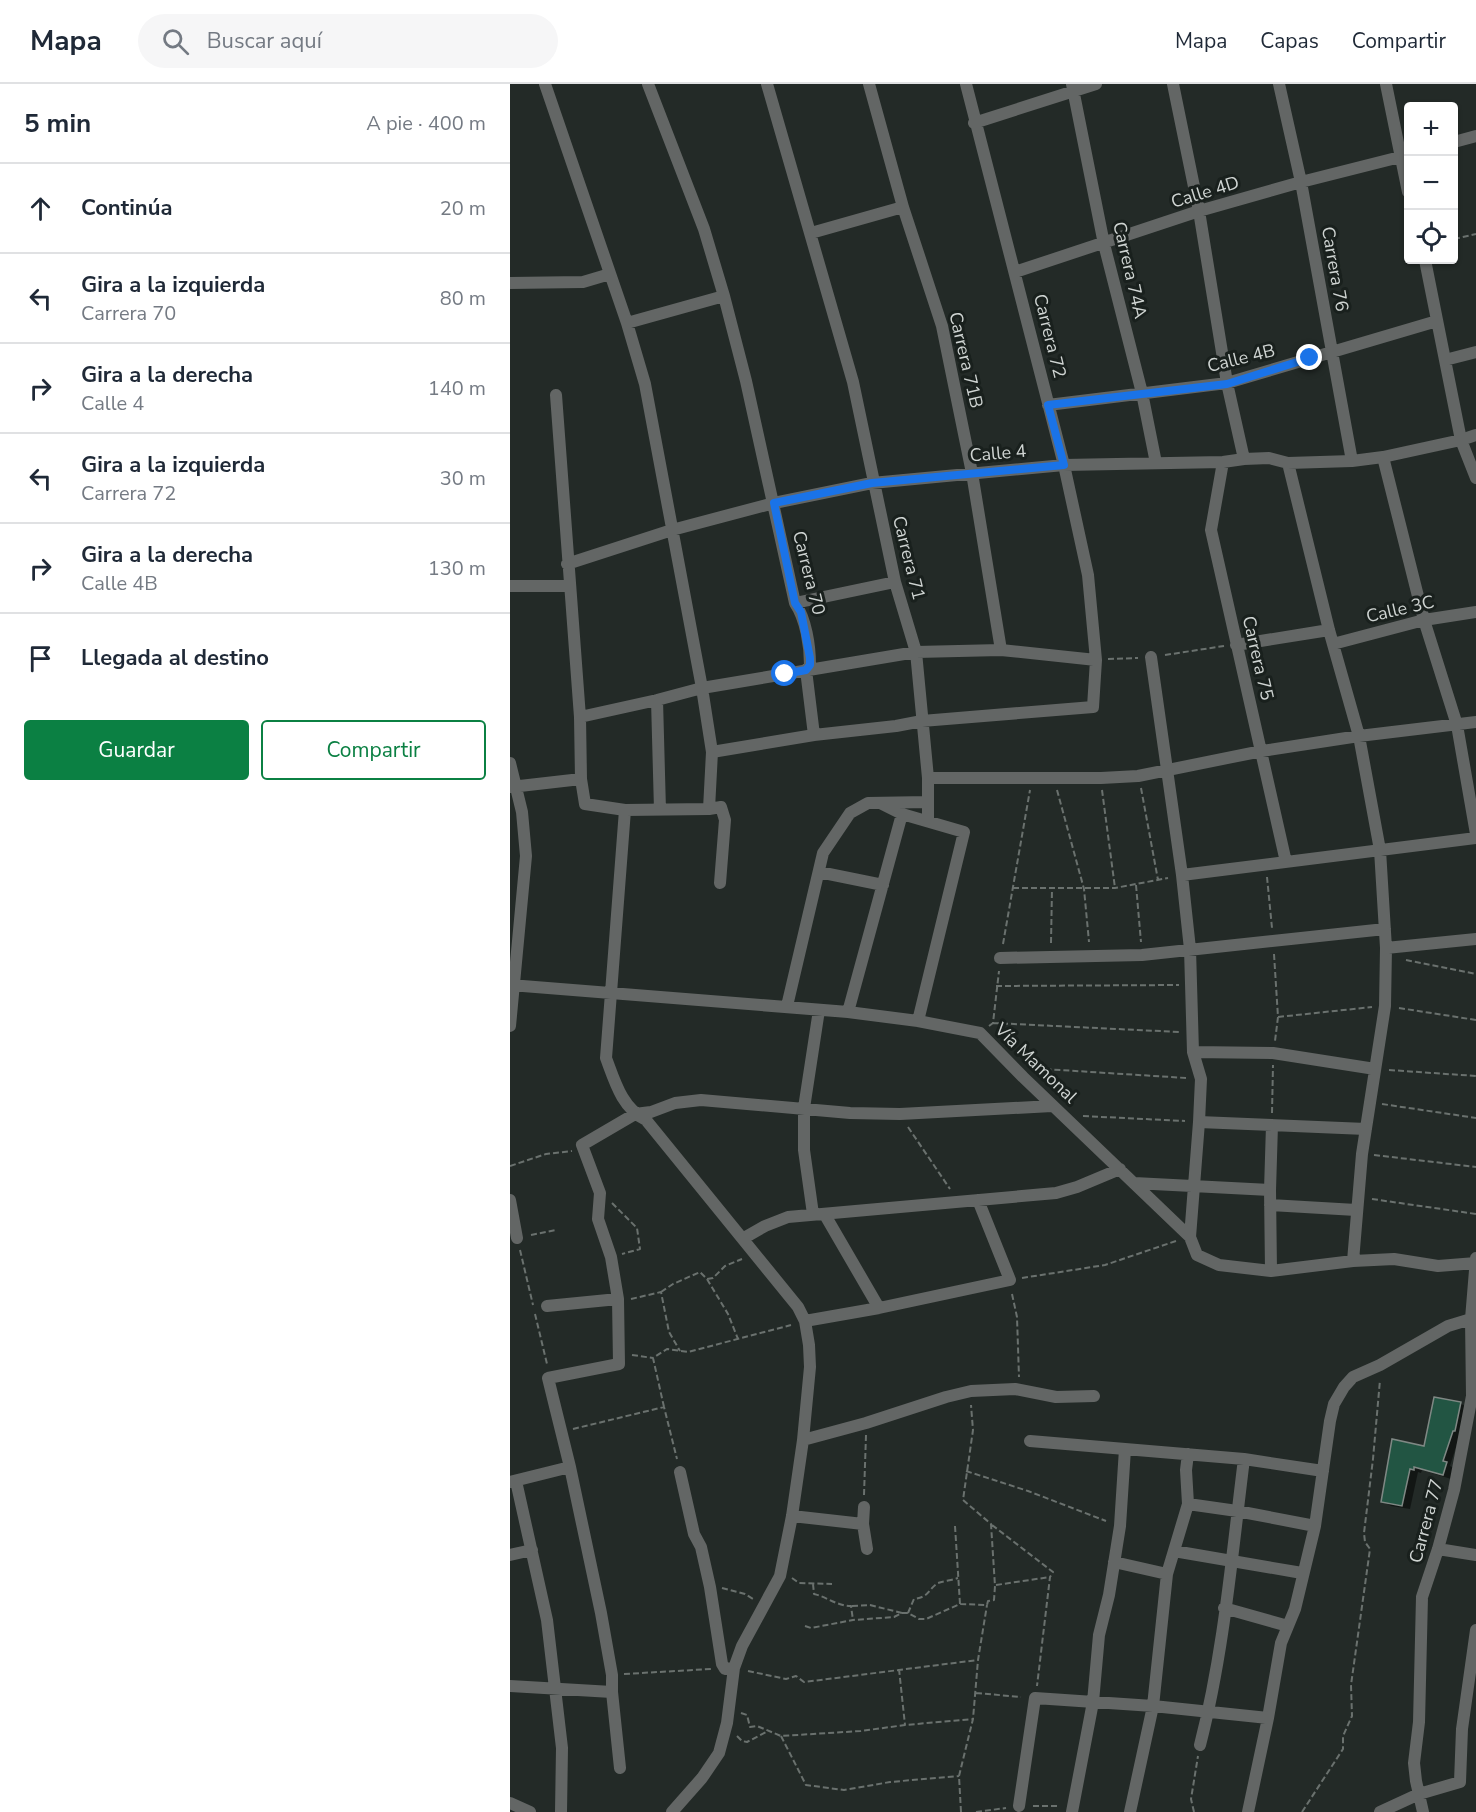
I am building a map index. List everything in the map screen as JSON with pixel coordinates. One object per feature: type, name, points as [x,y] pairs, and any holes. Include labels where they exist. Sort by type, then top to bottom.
[{"type":"street","points":[[545,84],[627,323],[645,384],[712,753],[709,809]]},
{"type":"street","name":"Carrera 70","points":[[648,84],[704,229],[746,381],[795,603],[801,612],[810,658],[810,665],[806,670],[814,735]]},
{"type":"street","name":"Carrera 71","points":[[767,84],[853,382],[894,582],[916,652],[928,778],[928,821]]},
{"type":"street","name":"Carrera 71B","points":[[869,84],[903,207],[942,326],[972,473],[1001,650]]},
{"type":"street","name":"Carrera 72","points":[[922,721],[1094,707],[1096,660],[1088,575],[1064,465],[974,123],[966,84]]},
{"type":"street","points":[[974,123],[1073,87],[1096,84]]},
{"type":"street","points":[[1173,84],[1198,212],[1227,384],[1244,459]]},
{"type":"street","name":"Carrera 76","points":[[1279,84],[1301,182],[1352,461]]},
{"type":"street","points":[[1386,84],[1404,156]]},
{"type":"street","name":"Carrera 74A","points":[[1073,87],[1104,244],[1142,393],[1156,463]]},
{"type":"street","points":[[1458,141],[1476,136]]},
{"type":"street","name":"Calle 4D","points":[[1015,272],[1198,212],[1301,182],[1404,156]]},
{"type":"street","points":[[811,233],[903,207]]},
{"type":"street","points":[[1426,264],[1461,441],[1476,478]]},
{"type":"street","points":[[510,283],[584,282],[610,274]]},
{"type":"street","points":[[627,323],[724,296]]},
{"type":"street","name":"Calle 4B","points":[[1048,405],[1227,384],[1437,321]]},
{"type":"street","points":[[1445,360],[1476,352]]},
{"type":"street","points":[[556,395],[568,586],[580,717],[581,779],[585,804],[625,810],[721,807],[725,820],[720,883]]},
{"type":"street","name":"Calle 4","points":[[567,564],[672,530],[774,503],[872,483],[1064,465],[1223,462],[1269,458],[1288,463],[1352,461],[1461,441],[1476,435]]},
{"type":"street","points":[[1182,875],[1476,836],[1457,725],[1424,620],[1383,457]]},
{"type":"street","name":"Carrera 75","points":[[1223,462],[1211,530],[1286,862]]},
{"type":"street","points":[[1288,463],[1329,630],[1359,736],[1380,850],[1386,952],[1385,1006],[1362,1154],[1353,1261]]},
{"type":"street","points":[[795,603],[894,582]]},
{"type":"street","points":[[510,586],[568,586]]},
{"type":"street","name":"Calle 3C","points":[[1333,644],[1424,620],[1476,612]]},
{"type":"street","points":[[1236,645],[1329,630]]},
{"type":"street","points":[[580,717],[702,688],[916,652],[1001,650],[1096,660]]},
{"type":"street","points":[[1151,657],[1182,875],[1190,949],[1193,1052],[1201,1079],[1190,1237]]},
{"type":"street","points":[[657,700],[660,810]]},
{"type":"street","points":[[712,753],[814,735],[922,721]]},
{"type":"street","points":[[928,778],[1138,776],[1359,736],[1476,722]]},
{"type":"street","points":[[510,763],[514,787],[522,812],[526,856],[510,1026]]},
{"type":"street","points":[[514,787],[581,779]]},
{"type":"street","points":[[787,1006],[823,853],[850,813],[868,803],[928,802]]},
{"type":"street","points":[[881,803],[902,814],[964,832],[918,1021]]},
{"type":"street","points":[[625,810],[606,1059],[629,1109],[646,1120],[798,1307],[805,1321],[810,1367],[803,1440],[792,1516],[780,1576],[730,1668],[728,1710],[719,1753],[702,1778],[672,1812]]},
{"type":"street","points":[[848,1012],[902,814]]},
{"type":"street","points":[[819,872],[882,885]]},
{"type":"street","points":[[1000,958],[1143,955],[1385,929]]},
{"type":"street","points":[[1386,952],[1476,939]]},
{"type":"street","name":"Vía Mamonal","points":[[512,986],[848,1012],[918,1021],[980,1033],[1052,1106],[1190,1237],[1197,1255],[1219,1265],[1271,1271],[1353,1261],[1394,1259],[1438,1266],[1476,1261]]},
{"type":"street","points":[[819,1010],[804,1108],[804,1150],[819,1214],[879,1308]]},
{"type":"street","points":[[1193,1052],[1273,1053],[1375,1069]]},
{"type":"street","points":[[620,1768],[612,1675],[601,1613],[570,1467],[548,1378],[619,1364],[618,1301],[610,1257],[598,1219],[600,1193],[582,1145],[635,1114],[651,1112],[675,1103],[701,1100],[849,1113],[900,1114],[1052,1106]]},
{"type":"street","points":[[1199,1122],[1366,1129]]},
{"type":"street","points":[[1271,1271],[1272,1125]]},
{"type":"street","points":[[744,1238],[788,1217],[1056,1193],[1120,1169]]},
{"type":"street","points":[[1134,1183],[1270,1190]]},
{"type":"street","points":[[510,1200],[517,1238]]},
{"type":"street","points":[[805,1321],[879,1308],[1007,1280],[978,1200]]},
{"type":"street","points":[[1270,1205],[1356,1210]]},
{"type":"street","name":"Carrera 77","points":[[1423,1812],[1414,1763],[1419,1722],[1422,1597],[1454,1490],[1472,1396],[1471,1319],[1476,1261]]},
{"type":"street","points":[[547,1306],[618,1301]]},
{"type":"street","points":[[1248,1812],[1281,1643],[1295,1609],[1315,1526],[1330,1422],[1335,1404],[1344,1387],[1353,1377],[1380,1365],[1448,1326],[1471,1319]]},
{"type":"street","points":[[803,1440],[971,1391],[1019,1390],[1056,1397],[1094,1396]]},
{"type":"street","points":[[1030,1441],[1244,1459],[1323,1471]]},
{"type":"street","points":[[1072,1812],[1093,1702],[1099,1635],[1120,1526],[1125,1449]]},
{"type":"street","points":[[1130,1812],[1153,1706],[1167,1574],[1188,1504],[1186,1470],[1188,1454]]},
{"type":"street","points":[[1200,1745],[1208,1712],[1224,1608],[1244,1459]]},
{"type":"street","points":[[561,1812],[562,1748],[547,1620],[532,1550],[513,1482],[570,1467]]},
{"type":"street","points":[[680,1472],[694,1534],[701,1547],[710,1587],[720,1651],[730,1668]]},
{"type":"street","points":[[1188,1504],[1315,1526]]},
{"type":"street","points":[[864,1507],[863,1524],[867,1550]]},
{"type":"street","points":[[792,1516],[863,1524]]},
{"type":"street","points":[[1438,1549],[1476,1555]]},
{"type":"street","points":[[510,1555],[532,1550]]},
{"type":"street","points":[[1174,1551],[1302,1573]]},
{"type":"street","points":[[1114,1562],[1167,1574]]},
{"type":"street","points":[[1224,1608],[1288,1626]]},
{"type":"street","points":[[1380,1812],[1419,1794],[1460,1782],[1462,1729],[1476,1630]]},
{"type":"street","points":[[510,1686],[612,1692]]},
{"type":"street","points":[[1018,1806],[1035,1698],[1153,1706],[1268,1718]]},
{"type":"street","points":[[510,1803],[530,1812]]},
{"type":"path","points":[[1458,238],[1476,234]]},
{"type":"path","points":[[1096,660],[1151,657],[1236,645]]},
{"type":"path","points":[[1138,776],[1158,880]]},
{"type":"path","points":[[993,1023],[1000,958],[1032,777]]},
{"type":"path","points":[[1054,778],[1084,889],[1091,957]]},
{"type":"path","points":[[1101,778],[1115,888]]},
{"type":"path","points":[[1266,864],[1278,1017],[1273,1053],[1272,1125]]},
{"type":"path","points":[[1013,888],[1115,888],[1182,875]]},
{"type":"path","points":[[1136,885],[1143,955]]},
{"type":"path","points":[[1051,958],[1052,888]]},
{"type":"path","points":[[1386,952],[1476,974]]},
{"type":"path","points":[[996,986],[1191,984]]},
{"type":"path","points":[[1278,1017],[1385,1006],[1476,1020]]},
{"type":"path","points":[[980,1033],[993,1023],[1194,1032]]},
{"type":"path","points":[[1023,1077],[1044,1069],[1201,1079]]},
{"type":"path","points":[[1375,1069],[1476,1076]]},
{"type":"path","points":[[1370,1102],[1476,1118]]},
{"type":"path","points":[[900,1114],[959,1202]]},
{"type":"path","points":[[1062,1115],[1199,1122]]},
{"type":"path","points":[[510,1166],[546,1154],[571,1152],[582,1145]]},
{"type":"path","points":[[1362,1154],[1476,1167]]},
{"type":"path","points":[[600,1193],[637,1228],[640,1249],[610,1257]]},
{"type":"path","points":[[1357,1197],[1476,1214]]},
{"type":"path","points":[[517,1238],[556,1230]]},
{"type":"path","points":[[1019,1390],[1017,1317],[1007,1280],[1105,1265],[1190,1237]]},
{"type":"path","points":[[706,1279],[713,1278],[725,1266],[755,1252]]},
{"type":"path","points":[[618,1301],[661,1292],[700,1272],[728,1314],[738,1339]]},
{"type":"path","points":[[661,1292],[669,1332],[680,1351]]},
{"type":"path","points":[[619,1353],[653,1358],[667,1349],[688,1352],[805,1321]]},
{"type":"path","points":[[653,1358],[680,1472]]},
{"type":"path","points":[[1302,1812],[1343,1749],[1343,1736],[1352,1716],[1351,1685],[1370,1549],[1365,1542],[1364,1533],[1379,1399],[1380,1365]]},
{"type":"path","points":[[971,1391],[973,1430],[963,1500],[1053,1572],[1050,1577],[1035,1698],[976,1693]]},
{"type":"path","points":[[561,1432],[664,1407]]},
{"type":"path","points":[[864,1507],[866,1423]]},
{"type":"path","points":[[966,1471],[1028,1491],[1120,1526]]},
{"type":"path","points":[[961,1812],[959,1776],[973,1719],[978,1660],[987,1605],[988,1601],[994,1600],[991,1524]]},
{"type":"path","points":[[955,1526],[960,1604]]},
{"type":"path","points":[[782,1567],[799,1583],[832,1584]]},
{"type":"path","points":[[995,1586],[1050,1577]]},
{"type":"path","points":[[908,1613],[914,1599],[929,1594],[936,1584],[958,1578]]},
{"type":"path","points":[[813,1584],[814,1594],[829,1597],[835,1603],[843,1606],[870,1605],[908,1613],[926,1620],[960,1604],[987,1605]]},
{"type":"path","points":[[710,1587],[745,1594],[764,1605]]},
{"type":"path","points":[[851,1606],[853,1620]]},
{"type":"path","points":[[805,1626],[811,1628],[853,1620],[894,1617],[902,1613]]},
{"type":"path","points":[[612,1675],[730,1668],[786,1679],[796,1676],[804,1682],[978,1660]]},
{"type":"path","points":[[899,1669],[906,1725]]},
{"type":"path","points":[[728,1710],[747,1715],[750,1727],[757,1726],[781,1736],[861,1731],[973,1719]]},
{"type":"path","points":[[725,1730],[747,1742],[768,1731]]},
{"type":"path","points":[[781,1736],[807,1785],[844,1790],[890,1782],[959,1776]]},
{"type":"path","points":[[1194,1812],[1191,1799],[1200,1745]]},
{"type":"building","points":[[1434,1397],[1461,1402],[1455,1431],[1453,1431],[1443,1461],[1447,1462],[1443,1475],[1414,1467],[1414,1470],[1410,1469],[1402,1506],[1381,1502],[1392,1439],[1424,1446]]},
{"type":"route","points":[[785,674],[806,670],[810,665],[810,658],[801,612],[795,603],[774,503],[872,483],[1064,465],[1048,405],[1227,384],[1310,358]]}]
